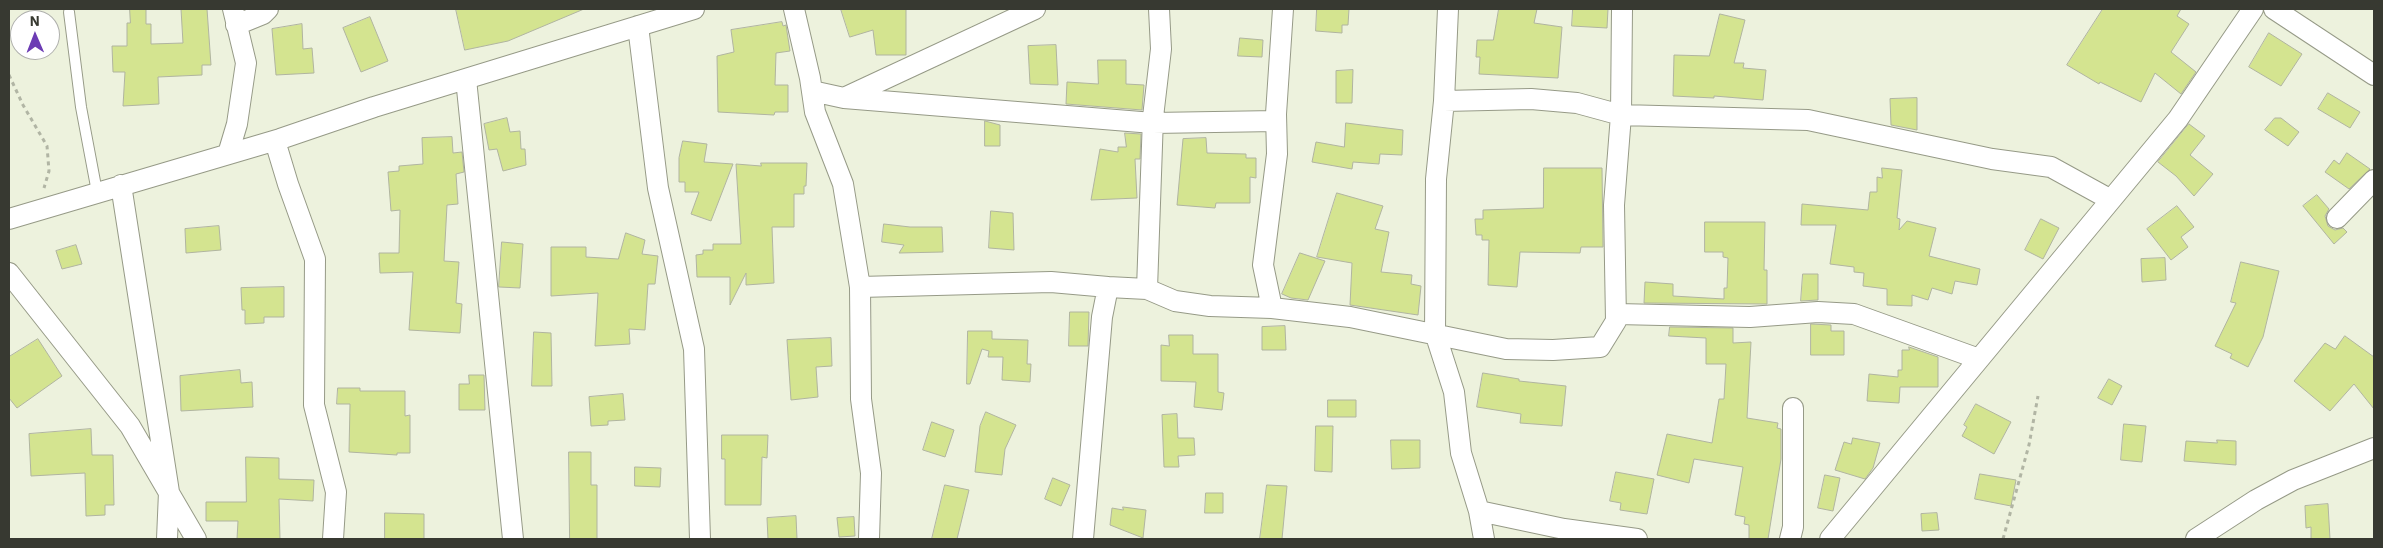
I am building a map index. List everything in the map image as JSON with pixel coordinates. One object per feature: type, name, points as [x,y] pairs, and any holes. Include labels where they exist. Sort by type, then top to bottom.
[{"type":"street","points":[[228,154],[237,124],[246,63],[235,17],[263,14],[268,9]]},
{"type":"street","points":[[9,219],[276,141],[374,106],[694,9]]},
{"type":"street","points":[[794,9],[815,112],[843,184],[860,287],[861,399],[871,473],[869,539]]},
{"type":"street","points":[[844,98],[1035,9]]},
{"type":"street","points":[[1147,289],[1154,123],[1161,49],[1159,9]]},
{"type":"street","points":[[1272,308],[1263,265],[1277,154],[1276,121],[1283,9]]},
{"type":"street","points":[[1448,9],[1444,101],[1436,179],[1435,333],[1454,392],[1461,453],[1479,511],[1484,539]]},
{"type":"street","points":[[860,287],[1050,282],[1147,289],[1175,301],[1228,308],[1272,308],[1350,317],[1506,349],[1553,350],[1600,347],[1616,321],[1617,314],[1615,197],[1621,115],[1622,9]]},
{"type":"street","points":[[1830,539],[2178,119],[2253,9]]},
{"type":"street","points":[[2278,9],[2374,75]]},
{"type":"street","points":[[638,26],[658,188],[694,349],[700,539]]},
{"type":"street","points":[[466,79],[513,539]]},
{"type":"street","points":[[812,91],[844,98],[1154,123],[1276,121]]},
{"type":"street","points":[[1444,101],[1531,99],[1576,103],[1621,115],[1808,120],[1983,158],[2052,167],[2111,200]]},
{"type":"street","points":[[276,141],[288,184],[315,258],[314,404],[336,492],[333,539]]},
{"type":"street","points":[[2337,218],[2374,180]]},
{"type":"street","points":[[122,186],[169,492],[167,539]]},
{"type":"street","points":[[9,273],[130,426],[196,539]]},
{"type":"street","points":[[1083,539],[1102,317],[1108,287]]},
{"type":"street","points":[[1617,314],[1750,317],[1818,312],[1854,314],[1979,359]]},
{"type":"street","points":[[1790,539],[1793,527],[1793,408]]},
{"type":"street","points":[[2196,539],[2256,500],[2293,480],[2374,448]]},
{"type":"street","points":[[1479,511],[1564,529],[1637,539]]},
{"type":"lane","points":[[69,12],[81,107],[97,192]]},
{"type":"path","points":[[9,75],[23,105],[47,146],[49,171],[38,210]]},
{"type":"path","points":[[2003,539],[2030,445],[2038,396]]},
{"type":"building","points":[[130,9],[146,9],[146,24],[151,24],[151,44],[183,43],[181,9],[207,9],[211,65],[202,65],[202,75],[158,77],[159,104],[123,106],[125,72],[113,72],[112,46],[127,46],[127,23],[130,23]]},
{"type":"building","points":[[456,9],[584,9],[508,41],[465,50]]},
{"type":"building","points":[[841,9],[906,9],[906,55],[876,55],[873,30],[850,37]]},
{"type":"building","points":[[1317,9],[1349,9],[1348,25],[1342,25],[1342,33],[1316,31]]},
{"type":"building","points":[[1499,9],[1537,9],[1534,23],[1562,27],[1558,78],[1479,74],[1480,57],[1476,57],[1477,40],[1493,40]]},
{"type":"building","points":[[1573,9],[1608,9],[1607,28],[1572,26]]},
{"type":"building","points":[[2103,9],[2181,9],[2177,16],[2189,24],[2171,52],[2196,72],[2181,94],[2155,73],[2141,102],[2100,82],[2099,84],[2067,65]]},
{"type":"building","points":[[1720,14],[1745,20],[1734,63],[1744,63],[1743,68],[1766,70],[1763,100],[1714,96],[1714,98],[1673,96],[1674,55],[1709,56]]},
{"type":"building","points":[[370,17],[388,61],[361,72],[343,28]]},
{"type":"building","points":[[782,22],[783,26],[786,25],[790,51],[776,53],[775,85],[788,85],[788,112],[775,112],[774,115],[718,112],[717,56],[734,52],[731,30]]},
{"type":"building","points":[[302,24],[303,49],[312,48],[314,73],[276,75],[272,29]]},
{"type":"building","points":[[2269,33],[2302,54],[2281,86],[2249,67]]},
{"type":"building","points":[[1240,38],[1263,40],[1262,57],[1238,56]]},
{"type":"building","points":[[1056,45],[1058,85],[1030,84],[1028,46]]},
{"type":"building","points":[[1098,60],[1126,60],[1126,84],[1144,85],[1142,110],[1066,104],[1067,82],[1098,84]]},
{"type":"building","points":[[1353,70],[1352,103],[1336,103],[1336,71]]},
{"type":"building","points":[[2328,93],[2360,112],[2350,128],[2318,109]]},
{"type":"building","points":[[1917,98],[1917,130],[1891,125],[1890,99]]},
{"type":"building","points":[[507,118],[510,132],[520,131],[521,149],[525,149],[526,165],[503,171],[497,149],[489,150],[484,124]]},
{"type":"building","points":[[2275,118],[2281,118],[2299,132],[2288,146],[2265,130]]},
{"type":"building","points":[[985,121],[1000,125],[1000,146],[985,146]]},
{"type":"building","points":[[1346,123],[1403,130],[1402,155],[1380,154],[1379,164],[1353,162],[1352,169],[1312,162],[1316,142],[1344,147]]},
{"type":"building","points":[[2189,124],[2205,136],[2190,155],[2213,174],[2194,196],[2176,176],[2158,162]]},
{"type":"building","points":[[1125,133],[1141,134],[1140,159],[1135,159],[1137,198],[1091,200],[1100,149],[1118,152],[1118,147],[1126,147]]},
{"type":"building","points":[[452,137],[453,153],[462,152],[464,172],[456,174],[458,204],[447,205],[444,261],[459,262],[456,303],[462,304],[460,333],[409,330],[413,272],[380,273],[379,253],[399,253],[400,210],[391,211],[388,172],[399,171],[399,166],[423,164],[422,138]]},
{"type":"building","points":[[1206,138],[1207,153],[1246,154],[1246,158],[1256,158],[1256,178],[1250,177],[1250,203],[1216,203],[1215,208],[1177,205],[1183,139]]},
{"type":"building","points":[[683,141],[707,144],[704,162],[733,164],[711,221],[691,214],[699,192],[685,192],[685,182],[679,182],[679,158]]},
{"type":"building","points":[[2347,153],[2370,169],[2349,189],[2325,172],[2334,160],[2339,164]]},
{"type":"building","points":[[761,163],[807,163],[806,186],[804,186],[804,194],[794,194],[794,227],[772,227],[774,283],[746,285],[746,273],[730,305],[730,277],[697,277],[696,255],[703,254],[703,250],[713,250],[713,244],[741,244],[736,164],[761,166]]},
{"type":"building","points":[[1544,168],[1602,168],[1603,247],[1581,247],[1580,253],[1520,252],[1517,287],[1488,285],[1489,240],[1482,240],[1482,235],[1476,235],[1475,219],[1483,219],[1483,210],[1543,208]]},
{"type":"building","points":[[1882,168],[1902,170],[1897,218],[1900,219],[1899,230],[1907,221],[1936,228],[1929,256],[1980,269],[1977,285],[1955,281],[1952,294],[1932,288],[1928,300],[1912,295],[1912,306],[1887,305],[1887,289],[1863,286],[1864,273],[1854,272],[1854,267],[1830,264],[1836,225],[1801,225],[1802,204],[1868,210],[1870,192],[1877,192],[1877,177],[1882,178]]},
{"type":"building","points":[[1337,193],[1383,206],[1375,229],[1389,232],[1381,272],[1412,275],[1411,284],[1421,286],[1418,315],[1350,305],[1352,263],[1317,257]]},
{"type":"building","points":[[2317,195],[2329,209],[2325,216],[2328,226],[2335,230],[2343,228],[2347,232],[2334,244],[2303,206]]},
{"type":"building","points":[[2177,206],[2194,227],[2181,237],[2188,247],[2171,260],[2147,229]]},
{"type":"building","points":[[991,211],[1013,213],[1014,250],[989,248]]},
{"type":"building","points":[[2041,219],[2059,228],[2043,259],[2025,250]]},
{"type":"building","points":[[1705,222],[1765,222],[1764,270],[1767,270],[1767,304],[1644,303],[1645,282],[1673,284],[1673,296],[1724,299],[1724,288],[1727,288],[1728,258],[1723,257],[1723,252],[1705,252]]},
{"type":"building","points":[[884,224],[910,227],[942,227],[943,252],[899,253],[904,245],[882,242]]},
{"type":"building","points":[[219,226],[221,250],[186,253],[185,229]]},
{"type":"building","points":[[626,233],[645,240],[642,254],[658,256],[655,284],[648,284],[645,330],[629,329],[630,344],[595,346],[598,293],[551,296],[551,247],[586,247],[586,257],[618,259]]},
{"type":"building","points":[[502,242],[523,244],[520,288],[499,287]]},
{"type":"building","points":[[76,245],[82,264],[62,269],[56,251]]},
{"type":"building","points":[[1300,253],[1325,261],[1308,300],[1291,298],[1282,294]]},
{"type":"building","points":[[2165,258],[2166,280],[2142,282],[2141,259]]},
{"type":"building","points":[[2241,262],[2279,271],[2263,337],[2248,367],[2230,358],[2232,354],[2215,346],[2236,303],[2231,302]]},
{"type":"building","points":[[1803,274],[1818,274],[1818,300],[1801,301]]},
{"type":"building","points":[[284,287],[284,317],[264,317],[264,323],[245,324],[245,310],[242,310],[241,288]]},
{"type":"building","points":[[1070,312],[1089,312],[1088,346],[1069,346]]},
{"type":"building","points":[[1811,324],[1831,325],[1831,331],[1844,331],[1844,355],[1811,355]]},
{"type":"building","points":[[1285,326],[1286,350],[1262,350],[1262,327]]},
{"type":"building","points":[[1670,327],[1733,328],[1733,343],[1751,342],[1747,418],[1778,423],[1777,428],[1781,429],[1781,459],[1768,539],[1749,539],[1749,525],[1744,524],[1745,517],[1735,515],[1743,467],[1694,459],[1689,483],[1657,475],[1667,434],[1712,443],[1719,399],[1724,399],[1726,364],[1706,364],[1706,338],[1669,336]]},
{"type":"building","points":[[968,331],[992,331],[992,339],[1028,340],[1027,364],[1031,364],[1030,382],[1002,380],[1003,357],[988,357],[989,351],[982,349],[970,384],[967,384]]},
{"type":"building","points":[[534,332],[551,333],[552,386],[532,386]]},
{"type":"building","points":[[1169,335],[1193,335],[1193,354],[1218,354],[1218,392],[1224,393],[1222,410],[1194,407],[1196,382],[1161,381],[1161,345],[1169,346]]},
{"type":"building","points":[[2345,336],[2374,357],[2374,409],[2354,384],[2330,411],[2294,381],[2325,343],[2335,349]]},
{"type":"building","points":[[831,338],[832,366],[816,367],[818,397],[791,400],[787,340]]},
{"type":"building","points":[[38,339],[62,376],[17,408],[9,398],[9,357]]},
{"type":"building","points":[[1909,347],[1938,357],[1938,387],[1900,387],[1899,403],[1867,401],[1869,374],[1898,377],[1898,370],[1902,370],[1902,350],[1909,350]]},
{"type":"building","points":[[240,370],[241,383],[252,382],[253,407],[181,411],[180,376]]},
{"type":"building","points":[[1483,373],[1519,379],[1519,381],[1566,386],[1562,426],[1520,423],[1521,414],[1477,407]]},
{"type":"building","points":[[469,375],[484,375],[485,410],[459,410],[459,384],[469,384]]},
{"type":"building","points":[[2109,379],[2122,386],[2112,405],[2098,398]]},
{"type":"building","points":[[338,388],[360,388],[360,391],[405,391],[405,416],[410,415],[410,453],[397,453],[397,455],[349,452],[350,404],[337,404]]},
{"type":"building","points":[[623,394],[625,420],[608,421],[608,425],[591,426],[589,397]]},
{"type":"building","points":[[1328,400],[1356,400],[1356,417],[1328,417]]},
{"type":"building","points":[[1976,404],[2011,422],[1994,454],[1962,436],[1967,427],[1964,425]]},
{"type":"building","points":[[986,412],[1016,425],[1005,449],[1002,475],[975,472],[980,426]]},
{"type":"building","points":[[1177,414],[1178,438],[1194,438],[1195,455],[1178,456],[1179,467],[1164,467],[1162,415]]},
{"type":"building","points":[[932,422],[954,430],[945,457],[923,450]]},
{"type":"building","points":[[2124,424],[2146,426],[2142,462],[2121,460]]},
{"type":"building","points":[[1316,426],[1333,426],[1332,472],[1315,471]]},
{"type":"building","points":[[91,429],[92,455],[113,455],[114,505],[105,505],[105,515],[86,516],[85,473],[31,476],[29,434]]},
{"type":"building","points":[[722,435],[768,435],[767,458],[762,457],[761,505],[725,505],[725,459],[722,459]]},
{"type":"building","points":[[1853,438],[1880,443],[1873,468],[1865,479],[1835,470],[1844,442],[1851,444]]},
{"type":"building","points":[[1391,440],[1420,440],[1420,468],[1392,469]]},
{"type":"building","points":[[2217,440],[2236,441],[2236,465],[2184,461],[2186,441],[2217,443]]},
{"type":"building","points":[[569,452],[591,452],[591,485],[597,485],[597,539],[570,539]]},
{"type":"building","points":[[246,457],[279,458],[279,479],[314,480],[313,501],[279,499],[280,539],[237,539],[238,521],[206,521],[206,502],[246,502]]},
{"type":"building","points":[[635,467],[661,468],[660,487],[635,486]]},
{"type":"building","points":[[1616,472],[1654,479],[1647,514],[1620,510],[1621,503],[1610,501]]},
{"type":"building","points":[[1980,474],[2016,480],[2011,506],[1975,499]]},
{"type":"building","points":[[1825,475],[1840,478],[1833,511],[1818,508]]},
{"type":"building","points":[[1053,478],[1070,485],[1061,506],[1045,499]]},
{"type":"building","points":[[945,485],[969,490],[957,539],[932,539]]},
{"type":"building","points":[[1267,485],[1287,486],[1282,539],[1260,539]]},
{"type":"building","points":[[1206,493],[1223,493],[1223,513],[1205,513]]},
{"type":"building","points":[[2328,504],[2330,539],[2311,539],[2311,527],[2306,528],[2305,506]]},
{"type":"building","points":[[1123,507],[1146,510],[1143,538],[1110,525],[1112,508],[1123,510]]},
{"type":"building","points":[[385,513],[424,514],[424,539],[385,539]]},
{"type":"building","points":[[1937,513],[1939,530],[1922,531],[1921,514]]},
{"type":"building","points":[[796,516],[797,539],[768,539],[767,518]]},
{"type":"building","points":[[854,517],[855,536],[839,537],[837,518]]}]
